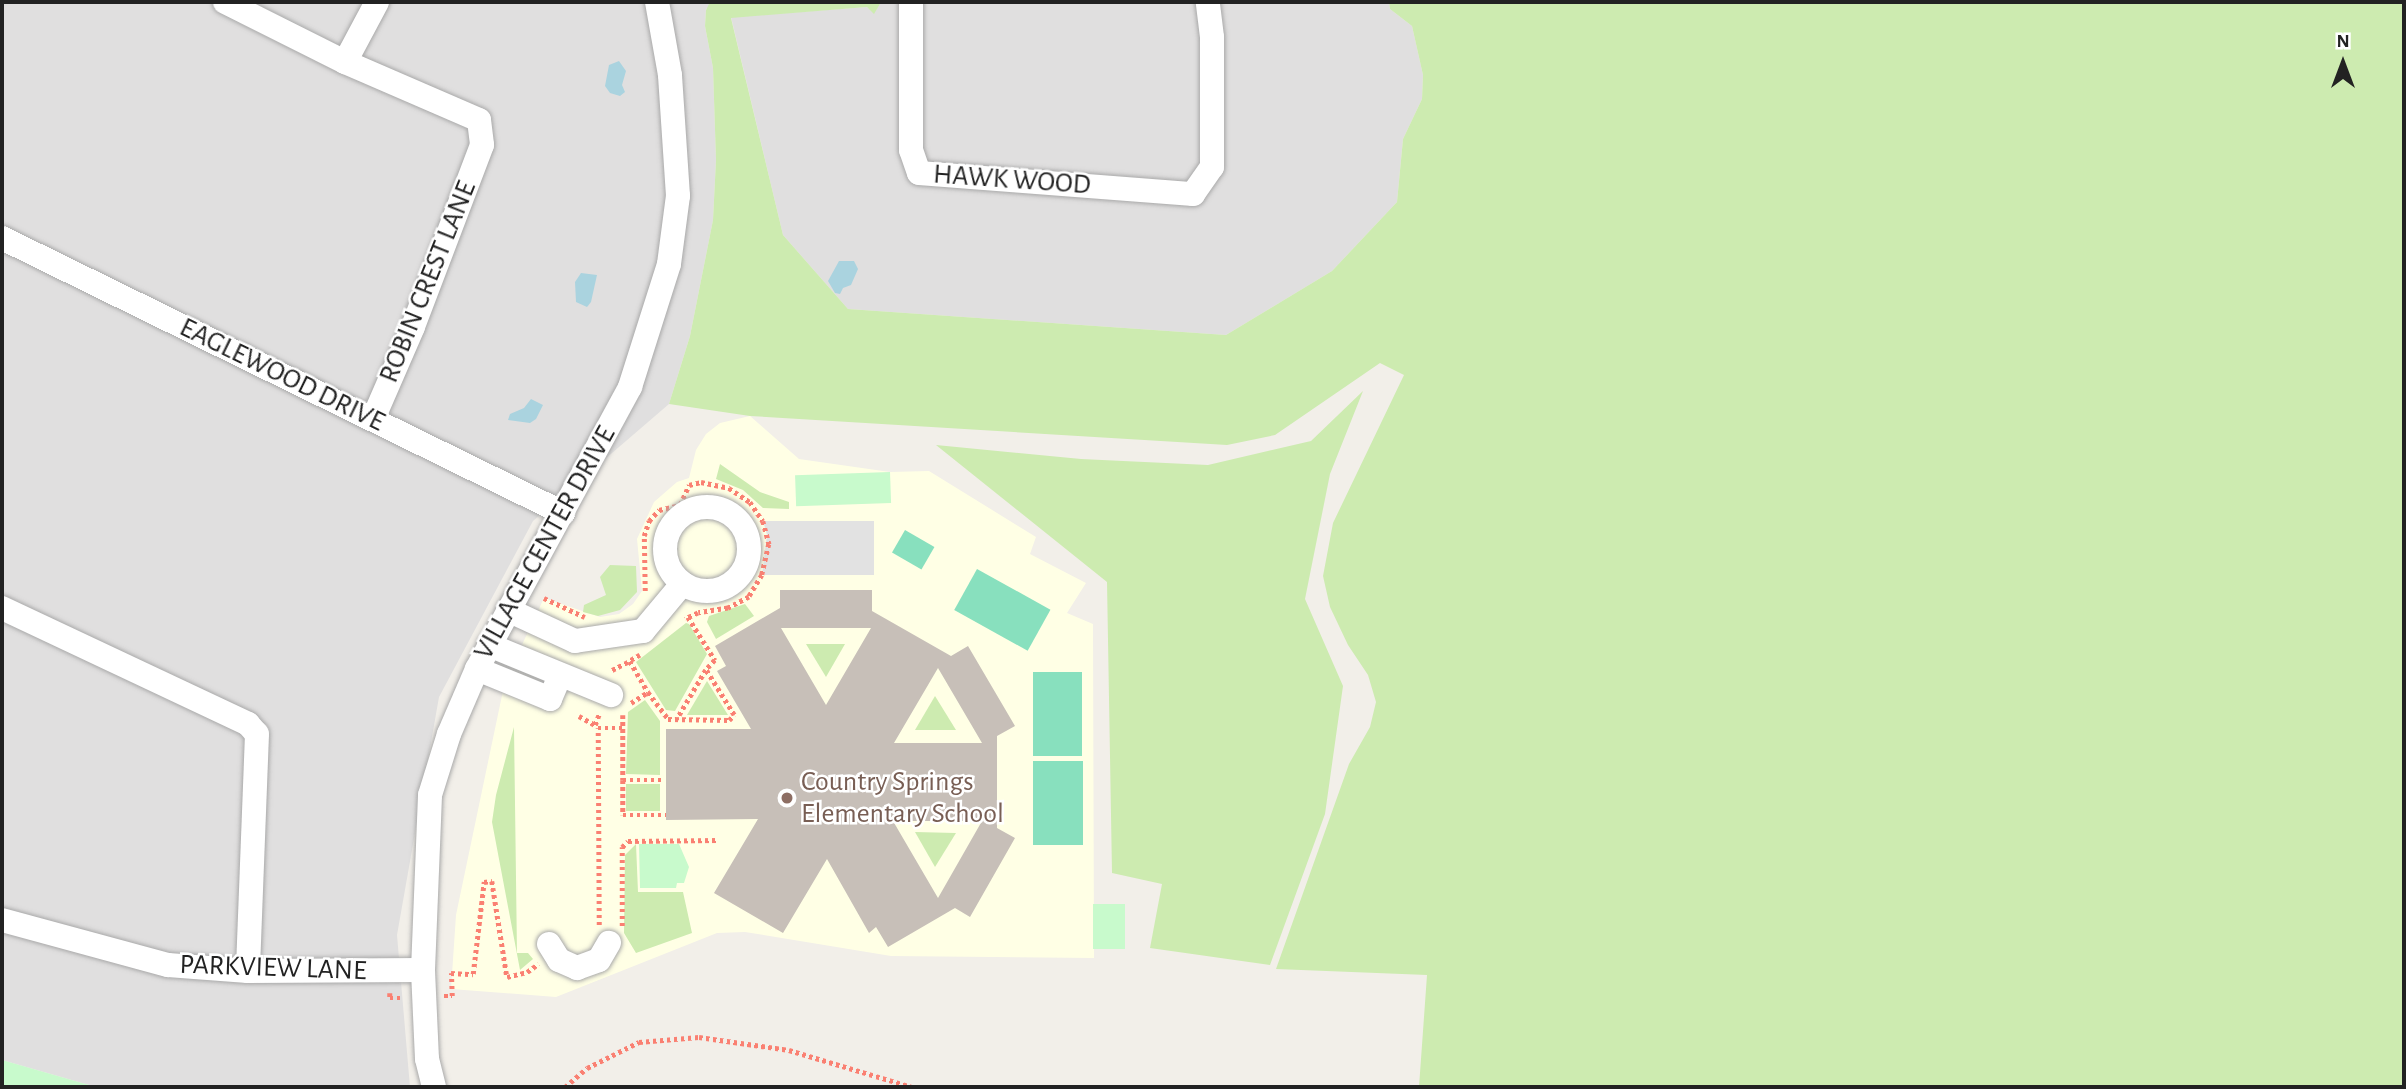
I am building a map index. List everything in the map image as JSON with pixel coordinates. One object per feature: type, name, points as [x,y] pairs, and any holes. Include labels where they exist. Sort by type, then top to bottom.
[{"type":"street","points":[[225,2],[345,62],[377,2]]},
{"type":"street","name":"VILLAGE CENTER DRIVE","points":[[434,1087],[427,1059],[423,970],[430,795],[449,734],[477,669],[630,387],[669,264],[678,195],[670,75],[657,2]]},
{"type":"street","name":"HAWK WOOD","points":[[911,2],[911,150],[919,173],[1193,194],[1212,167],[1212,37],[1208,2]]},
{"type":"street","name":"ROBIN CREST LANE","points":[[345,62],[479,120],[482,145],[418,314],[373,419]]},
{"type":"street","name":"EAGLEWOOD DRIVE","points":[[2,238],[562,513]]},
{"type":"street","points":[[511,604],[580,631],[637,622],[679,579]]},
{"type":"street","points":[[2,608],[247,724],[257,734],[248,971]]},
{"type":"street","points":[[489,645],[611,695]]},
{"type":"street","points":[[477,669],[550,699],[560,675]]},
{"type":"street","name":"PARKVIEW LANE","points":[[2,920],[168,965],[248,971],[423,970]]},
{"type":"street","points":[[549,944],[559,960],[577,968],[598,960],[603,937]]},
{"type":"path","points":[[677,719],[706,670],[715,660],[688,617]]},
{"type":"path","points":[[666,815],[623,815],[623,709],[648,692],[668,719],[729,720],[734,715],[706,670]]},
{"type":"path","points":[[603,937],[598,728],[623,727]]},
{"type":"path","points":[[623,780],[665,780]]},
{"type":"path","points":[[565,1087],[587,1068],[639,1042],[699,1037],[789,1050],[912,1087]]},
{"type":"shaded area","points":[[2,2],[717,2],[706,9],[705,26],[713,68],[716,160],[713,220],[690,336],[669,404],[533,521],[439,697],[397,935],[410,1087],[96,1087],[2,1060]]},
{"type":"shaded area","points":[[878,2],[1389,2],[1390,9],[1412,26],[1423,75],[1422,99],[1403,139],[1397,202],[1332,271],[1226,335],[848,309],[783,235],[731,17],[867,7],[874,13],[880,4]]},
{"type":"shaded area","name":"Country Springs Elementary School","points":[[750,416],[799,459],[890,472],[929,471],[1036,537],[1030,554],[1086,583],[1067,613],[1093,624],[1094,958],[891,956],[745,932],[717,933],[556,997],[451,989],[456,915],[505,681],[544,598],[600,617],[619,614],[633,604],[642,591],[637,539],[654,502],[677,482],[689,478],[696,450],[706,434],[720,423]]},
{"type":"shaded area","points":[[763,521],[874,521],[874,575],[762,575],[767,535]]},
{"type":"green space","points":[[1389,2],[2404,2],[2404,1087],[1419,1087],[1427,975],[1276,969],[1349,764],[1370,727],[1376,702],[1368,675],[1348,645],[1330,607],[1323,576],[1333,523],[1404,375],[1380,363],[1275,435],[1227,445],[750,416],[669,404],[690,336],[713,220],[716,160],[713,68],[705,26],[709,4],[880,4],[874,14],[867,7],[731,18],[783,235],[848,309],[1226,335],[1332,271],[1397,202],[1403,139],[1422,99],[1423,75],[1412,26],[1390,9]]},
{"type":"green space","points":[[1363,391],[1330,474],[1305,599],[1343,686],[1325,814],[1270,965],[1150,948],[1162,884],[1112,873],[1107,582],[936,445],[1081,459],[1208,465],[1311,441]]},
{"type":"green space","points":[[720,464],[760,492],[789,502],[789,509],[763,508],[743,490],[716,479]]},
{"type":"green space","points":[[890,472],[891,503],[796,506],[795,475]]},
{"type":"green space","points":[[905,530],[934,547],[921,570],[892,553]]},
{"type":"green space","points":[[610,565],[636,566],[637,592],[620,610],[598,616],[583,612],[584,605],[606,595],[600,577]]},
{"type":"green space","points":[[977,569],[1050,610],[1028,651],[954,610]]},
{"type":"green space","points":[[745,604],[754,616],[716,639],[707,622],[709,616]]},
{"type":"green space","points":[[686,623],[707,654],[675,711],[666,710],[636,662]]},
{"type":"green space","points":[[806,644],[845,644],[826,677]]},
{"type":"green space","points":[[1033,672],[1082,672],[1082,756],[1033,756]]},
{"type":"green space","points":[[707,681],[728,715],[687,715]]},
{"type":"green space","points":[[935,696],[956,730],[915,730]]},
{"type":"green space","points":[[645,700],[660,721],[660,775],[626,774],[628,712]]},
{"type":"green space","points":[[514,727],[517,953],[528,953],[533,959],[520,970],[492,822],[496,795]]},
{"type":"green space","points":[[1033,761],[1083,761],[1083,845],[1033,845]]},
{"type":"green space","points":[[626,784],[660,784],[660,811],[626,811]]},
{"type":"green space","points":[[915,832],[956,833],[935,867]]},
{"type":"green space","points":[[636,844],[638,892],[683,892],[692,933],[636,953],[624,933],[625,855]]},
{"type":"green space","points":[[639,844],[679,844],[689,867],[684,883],[677,883],[676,888],[640,888]]},
{"type":"green space","points":[[1093,904],[1125,904],[1125,949],[1093,949]]},
{"type":"green space","points":[[2,1060],[96,1087],[2,1087]]},
{"type":"water","points":[[619,61],[626,71],[622,85],[625,92],[620,96],[610,93],[605,86],[609,65]]},
{"type":"water","points":[[839,261],[854,261],[858,269],[851,285],[843,288],[840,294],[835,293],[828,281]]},
{"type":"water","points":[[581,273],[597,275],[591,302],[587,307],[576,302],[575,282]]},
{"type":"water","points":[[531,399],[543,405],[536,419],[530,423],[508,420],[510,414],[524,408]]},
{"type":"building","points":[[780,590],[872,590],[872,611],[951,656],[968,646],[1015,726],[997,736],[997,828],[1015,838],[970,917],[955,908],[888,947],[876,927],[869,933],[827,859],[783,933],[714,893],[758,819],[666,820],[666,729],[751,729],[717,671],[726,666],[715,646],[780,608]],"holes":[[[781,628],[871,628],[826,705]],[[938,668],[982,743],[894,743]],[[893,821],[982,821],[938,898]]]},
{"type":"place","name":"Country Springs Elementary School","points":[[787,798]]}]
